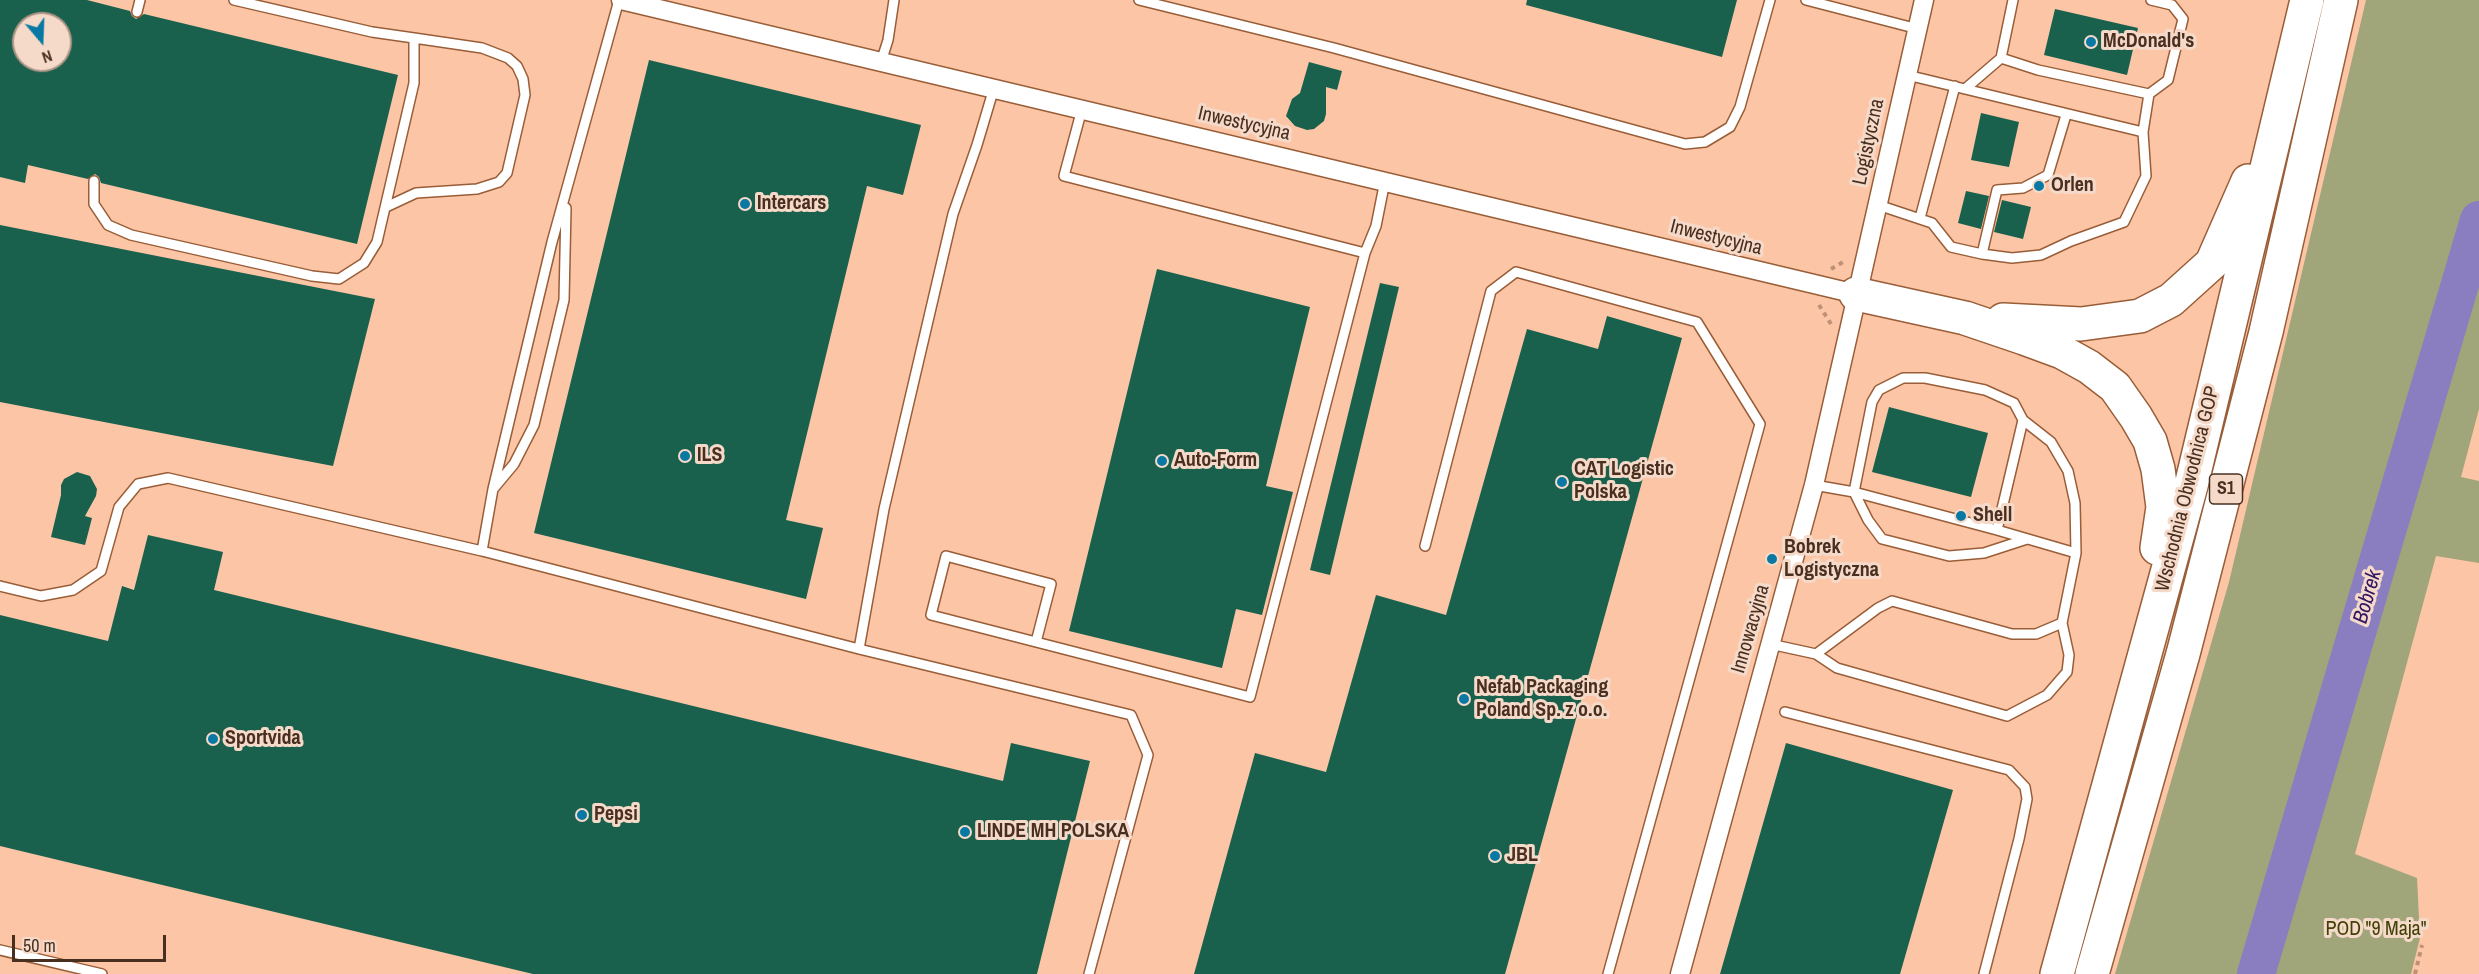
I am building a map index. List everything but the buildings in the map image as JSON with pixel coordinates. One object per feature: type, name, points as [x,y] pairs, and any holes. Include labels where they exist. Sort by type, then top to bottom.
[{"type":"highway","name":"Wschodnia Obwodnica GOP","points":[[2057,974],[2191,486],[2307,0]]},
{"type":"highway","name":"Wschodnia Obwodnica GOP","points":[[2092,974],[2183,654],[2263,343],[2341,0]]},
{"type":"highway","points":[[1965,318],[2081,324],[2140,316],[2170,300],[2212,263],[2287,86]]},
{"type":"highway","points":[[1856,294],[1965,318],[2062,352],[2089,367],[2115,387],[2150,441],[2158,469],[2163,507],[2135,695]]},
{"type":"street","name":"Inwestycyjna","points":[[620,0],[1856,294]]},
{"type":"street","name":"Logistyczna","points":[[1856,294],[1924,0]]},
{"type":"street","name":"Innowacyjna","points":[[1680,974],[1814,485],[1856,294]]},
{"type":"lane","points":[[137,12],[140,0]]},
{"type":"lane","points":[[234,0],[372,32],[482,48],[508,58],[517,66],[523,79],[525,95],[507,173],[499,182],[477,189],[416,194],[386,207]]},
{"type":"lane","points":[[482,551],[493,489],[552,242],[620,0]]},
{"type":"lane","points":[[881,62],[888,40],[894,0]]},
{"type":"lane","points":[[1139,0],[1346,51],[1685,144],[1705,142],[1730,127],[1740,107],[1770,0]]},
{"type":"lane","points":[[1806,0],[1918,29]]},
{"type":"lane","points":[[1965,89],[2001,58],[2013,0]]},
{"type":"lane","points":[[1878,205],[1932,224],[1951,246],[1982,254],[2012,258],[2041,255],[2124,222],[2146,177],[2143,132],[2149,94],[2168,80],[2183,19],[2172,5],[2151,0]]},
{"type":"lane","points":[[94,181],[94,204],[108,225],[131,235],[312,276],[339,279],[364,263],[377,242],[414,83],[414,38]]},
{"type":"lane","points":[[2001,58],[2038,70],[2149,94]]},
{"type":"lane","points":[[1907,75],[2143,132]]},
{"type":"lane","points":[[1920,218],[1955,86]]},
{"type":"lane","points":[[859,649],[884,509],[953,214],[994,88]]},
{"type":"lane","points":[[1082,109],[1064,176],[1365,253]]},
{"type":"lane","points":[[1982,254],[1997,190],[2023,188],[2048,175],[2066,115]]},
{"type":"lane","points":[[1036,642],[1051,584],[946,556],[931,615],[1036,642],[1251,697],[1365,253],[1376,226],[1385,181]]},
{"type":"lane","points":[[493,489],[514,464],[534,425],[564,300],[566,194]]},
{"type":"lane","points":[[1425,546],[1491,291],[1516,272],[1697,322],[1760,424],[1608,974]]},
{"type":"lane","points":[[1770,644],[1816,654],[1837,668],[2007,716],[2047,695],[2067,672],[2069,655],[2062,623],[2076,553],[2075,503],[2068,471],[2051,442],[2023,420],[2014,403],[1985,390],[1925,378],[1903,378],[1879,390],[1872,402],[1854,492],[1868,520],[1882,539],[1949,556],[1984,553],[2027,539]]},
{"type":"lane","points":[[1996,530],[2023,420]]},
{"type":"lane","points":[[0,586],[41,596],[73,590],[101,571],[119,507],[138,484],[168,478],[482,551],[859,649],[1131,715],[1148,755],[1089,974]]},
{"type":"lane","points":[[1814,485],[1854,492],[2076,553]]},
{"type":"lane","points":[[1816,654],[1878,608],[1892,601],[2012,634],[2036,634],[2062,623]]},
{"type":"lane","points":[[1785,712],[2009,770],[2025,787],[2027,799],[2019,839],[1984,974]]},
{"type":"lane","points":[[0,950],[102,974]]},
{"type":"path","points":[[1816,302],[1831,324]]},
{"type":"path","points":[[2415,974],[2422,945]]},
{"type":"green space","name":"POD \"9 Maja\"","points":[[2366,0],[2479,0],[2479,409],[2461,477],[2479,481],[2479,563],[2436,556],[2355,854],[2417,878],[2420,938],[2411,974],[2115,974],[2229,582]]},
{"type":"waterway","name":"Bobrek","points":[[2256,974],[2479,220]]},
{"type":"place","name":"McDonald's","points":[[2091,42]]},
{"type":"place","name":"Orlen","points":[[2039,186]]},
{"type":"place","name":"Intercars","points":[[745,204]]},
{"type":"place","name":"ILS","points":[[685,456]]},
{"type":"place","name":"Auto-Form","points":[[1162,461]]},
{"type":"place","name":"CAT Logistic Polska","points":[[1562,482]]},
{"type":"place","name":"Shell","points":[[1961,516]]},
{"type":"place","name":"Bobrek Logistyczna","points":[[1772,559]]},
{"type":"place","name":"Nefab Packaging Poland Sp. z o.o.","points":[[1464,699]]},
{"type":"place","name":"Sportvida","points":[[213,739]]},
{"type":"place","name":"Pepsi","points":[[582,815]]},
{"type":"place","name":"LINDE MH POLSKA","points":[[965,832]]},
{"type":"place","name":"JBL","points":[[1495,856]]}]
